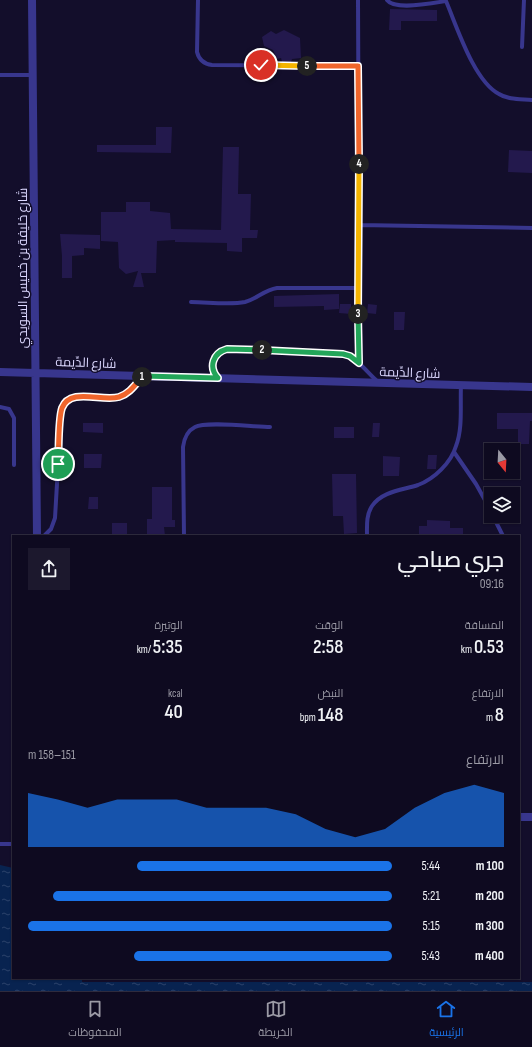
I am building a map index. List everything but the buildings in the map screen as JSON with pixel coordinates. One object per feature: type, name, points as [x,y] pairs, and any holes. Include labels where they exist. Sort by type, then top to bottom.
[{"type":"street","name":"شارع خليفة بن خميس السويدي","points":[[32,0],[34,373],[37,535]]},
{"type":"street","name":"شارع الدِّيمة","points":[[0,372],[532,387]]},
{"type":"street","points":[[520,817],[532,817]]},
{"type":"lane","points":[[198,0],[197,52],[200,59],[205,63],[212,65],[358,66]]},
{"type":"lane","points":[[358,0],[359,363]]},
{"type":"lane","points":[[387,0],[389,3],[396,5],[420,5],[446,1],[470,57],[489,87],[504,97],[532,100]]},
{"type":"lane","points":[[522,47],[524,0]]},
{"type":"lane","points":[[0,75],[32,75]]},
{"type":"lane","points":[[359,225],[532,228]]},
{"type":"lane","points":[[191,302],[245,302],[266,290],[277,288],[358,288]]},
{"type":"lane","points":[[218,378],[214,374],[212,363],[217,354],[227,349],[336,353],[350,356],[379,383]]},
{"type":"lane","points":[[45,535],[51,529],[55,518],[61,416],[65,403],[68,400],[77,397],[118,398],[128,392],[144,376]]},
{"type":"lane","points":[[367,535],[368,514],[376,500],[383,496],[420,484],[443,468],[454,452],[459,435],[461,385]]},
{"type":"lane","points":[[0,406],[9,409],[14,418],[14,465]]},
{"type":"lane","points":[[184,535],[182,447],[186,435],[190,430],[202,424],[270,427]]},
{"type":"lane","points":[[454,452],[484,498]]},
{"type":"lane","points":[[497,523],[503,535]]},
{"type":"lane","points":[[0,844],[12,844]]},
{"type":"water","points":[[0,865],[12,868],[12,979],[82,979],[82,982],[532,982],[532,991],[0,991]]},
{"type":"route","points":[[58,464],[61,411],[65,403],[72,398],[118,398],[133,388],[144,376],[218,378],[214,374],[212,363],[217,354],[227,349],[336,353],[350,356],[359,363],[358,66],[261,65]]}]
